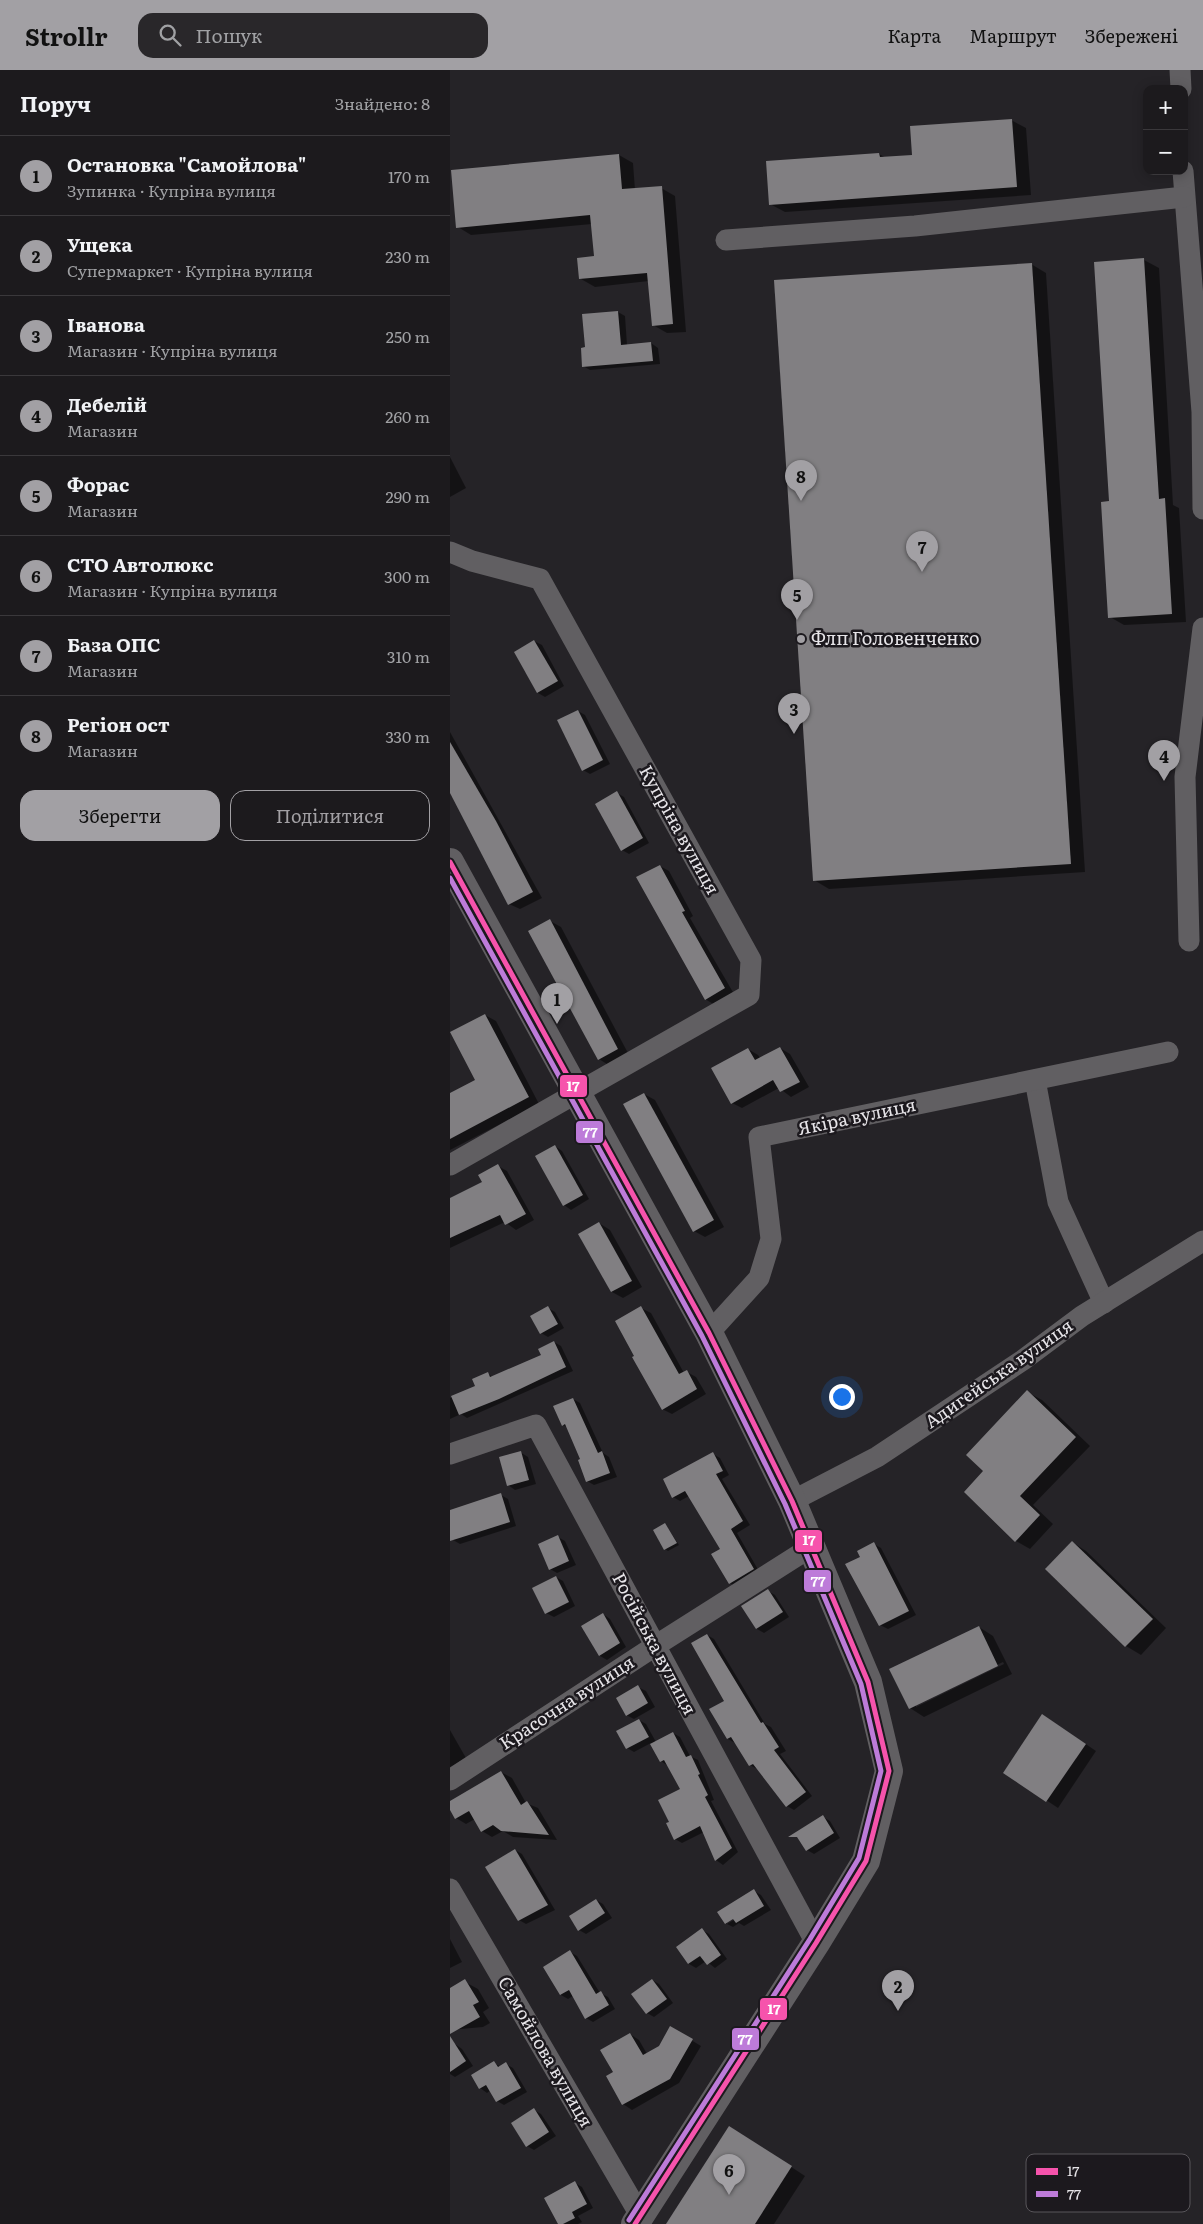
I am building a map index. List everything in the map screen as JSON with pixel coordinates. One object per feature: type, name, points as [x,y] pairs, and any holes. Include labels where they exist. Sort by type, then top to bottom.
[{"type":"main road","points":[[450,862],[710,1333],[792,1501],[868,1682],[889,1771],[866,1860],[816,1942],[637,2220]]},
{"type":"street","points":[[1180,70],[1181,85]]},
{"type":"street","points":[[1183,175],[1202,412],[1203,509]]},
{"type":"street","points":[[726,240],[915,226],[1184,196]]},
{"type":"street","name":"Купріна вулиця","points":[[450,552],[472,561],[540,579],[751,960],[749,995],[450,1165]]},
{"type":"street","points":[[1189,941],[1185,777],[1203,628]]},
{"type":"street","name":"Якіра вулиця","points":[[710,1333],[759,1278],[771,1239],[759,1137],[1168,1052]]},
{"type":"street","points":[[1035,1080],[1058,1202],[1104,1303]]},
{"type":"street","name":"Адигейська вулиця","points":[[792,1501],[877,1457],[1104,1303],[1203,1241]]},
{"type":"street","name":"Російська вулиця","points":[[450,1454],[536,1425],[816,1942]]},
{"type":"street","name":"Красочна вулиця","points":[[450,1780],[655,1646],[812,1547]]},
{"type":"street","name":"Самойлова вулиця","points":[[450,1889],[637,2220]]},
{"type":"building","points":[[1012,119],[1017,187],[769,205],[766,161],[879,153],[880,157],[912,155],[910,126]]},
{"type":"building","points":[[619,154],[622,189],[662,186],[673,324],[652,326],[647,273],[579,279],[577,258],[594,256],[590,215],[456,228],[451,170]]},
{"type":"building","points":[[1144,258],[1159,499],[1165,498],[1172,614],[1108,618],[1101,502],[1109,501],[1094,262]]},
{"type":"building","points":[[1032,263],[1071,864],[813,881],[774,280]]},
{"type":"building","points":[[618,311],[621,345],[651,342],[653,361],[582,367],[581,348],[585,347],[582,314]]},
{"type":"building","points":[[534,640],[558,681],[537,693],[514,652]]},
{"type":"building","points":[[578,710],[603,760],[582,771],[557,720]]},
{"type":"building","points":[[450,742],[496,821],[533,892],[508,905],[450,793]]},
{"type":"building","points":[[617,791],[643,838],[621,851],[595,804]]},
{"type":"building","points":[[660,865],[685,911],[682,912],[725,988],[705,1000],[636,877]]},
{"type":"building","points":[[550,919],[618,1049],[598,1060],[528,931]]},
{"type":"building","points":[[485,1014],[529,1097],[450,1139],[450,1093],[475,1080],[450,1032]]},
{"type":"building","points":[[780,1047],[800,1082],[780,1092],[773,1080],[731,1104],[711,1068],[748,1048],[755,1060]]},
{"type":"building","points":[[644,1093],[714,1220],[693,1232],[623,1104]]},
{"type":"building","points":[[555,1145],[583,1195],[563,1206],[535,1156]]},
{"type":"building","points":[[498,1164],[526,1214],[505,1225],[500,1215],[450,1238],[450,1198],[482,1182],[478,1175]]},
{"type":"building","points":[[599,1222],[632,1281],[611,1292],[578,1234]]},
{"type":"building","points":[[548,1306],[558,1324],[540,1334],[530,1316]]},
{"type":"building","points":[[641,1306],[679,1374],[687,1370],[697,1389],[662,1410],[632,1357],[634,1356],[615,1321]]},
{"type":"building","points":[[554,1341],[566,1367],[499,1399],[459,1415],[451,1396],[475,1386],[472,1379],[488,1372],[490,1377],[541,1355],[538,1349]]},
{"type":"building","points":[[1027,1390],[1076,1437],[1020,1496],[1040,1515],[1015,1542],[964,1492],[983,1471],[966,1455]]},
{"type":"building","points":[[573,1398],[598,1453],[602,1451],[610,1473],[586,1482],[578,1460],[580,1459],[565,1424],[562,1426],[553,1406]]},
{"type":"building","points":[[521,1451],[529,1480],[507,1486],[499,1457]]},
{"type":"building","points":[[713,1452],[723,1471],[716,1474],[743,1521],[731,1529],[754,1569],[729,1584],[711,1554],[720,1549],[685,1491],[672,1498],[663,1479]]},
{"type":"building","points":[[501,1493],[510,1522],[450,1541],[450,1510]]},
{"type":"building","points":[[665,1523],[677,1543],[664,1550],[653,1530]]},
{"type":"building","points":[[558,1535],[569,1561],[549,1570],[538,1544]]},
{"type":"building","points":[[1072,1541],[1153,1619],[1125,1647],[1045,1569]]},
{"type":"building","points":[[874,1542],[909,1611],[879,1626],[845,1564],[860,1557],[857,1551]]},
{"type":"building","points":[[556,1576],[569,1602],[545,1614],[532,1588]]},
{"type":"building","points":[[768,1589],[783,1612],[756,1629],[741,1606]]},
{"type":"building","points":[[603,1613],[620,1643],[599,1656],[581,1626]]},
{"type":"building","points":[[979,1626],[998,1666],[909,1709],[889,1669]]},
{"type":"building","points":[[707,1634],[761,1723],[763,1722],[779,1747],[774,1750],[806,1792],[786,1807],[753,1764],[749,1766],[731,1737],[727,1739],[709,1709],[724,1701],[691,1643]]},
{"type":"building","points":[[638,1685],[648,1703],[626,1716],[616,1698]]},
{"type":"building","points":[[1042,1714],[1086,1744],[1046,1802],[1003,1773]]},
{"type":"building","points":[[639,1719],[649,1737],[626,1749],[616,1731]]},
{"type":"building","points":[[673,1732],[686,1757],[691,1755],[708,1795],[705,1797],[732,1848],[715,1861],[700,1826],[674,1840],[666,1823],[669,1822],[658,1800],[680,1789],[664,1760],[660,1762],[650,1744]]},
{"type":"building","points":[[501,1771],[521,1805],[527,1801],[549,1835],[501,1831],[493,1825],[481,1832],[469,1811],[455,1819],[450,1810],[450,1801]]},
{"type":"building","points":[[823,1815],[834,1833],[806,1851],[797,1837],[788,1837]]},
{"type":"building","points":[[515,1849],[548,1905],[518,1921],[485,1867]]},
{"type":"building","points":[[754,1889],[764,1906],[736,1923],[733,1919],[725,1924],[717,1912]]},
{"type":"building","points":[[596,1899],[605,1913],[578,1931],[569,1916]]},
{"type":"building","points":[[702,1928],[721,1955],[707,1965],[700,1956],[688,1964],[676,1947]]},
{"type":"building","points":[[570,1950],[596,1994],[601,1991],[609,2005],[585,2019],[569,1990],[560,1995],[543,1967]]},
{"type":"building","points":[[465,1979],[479,2002],[473,2005],[480,2017],[450,2034],[450,1988]]},
{"type":"building","points":[[652,1979],[667,1999],[646,2014],[631,1994]]},
{"type":"building","points":[[670,2026],[693,2039],[670,2079],[622,2105],[606,2076],[613,2072],[600,2050],[630,2033],[643,2055],[659,2046]]},
{"type":"building","points":[[450,2036],[466,2061],[450,2072]]},
{"type":"building","points":[[494,2061],[498,2067],[506,2062],[521,2088],[496,2102],[486,2085],[479,2089],[471,2075]]},
{"type":"building","points":[[534,2108],[549,2132],[526,2147],[511,2123]]},
{"type":"building","points":[[729,2126],[792,2166],[755,2224],[666,2224]]},
{"type":"building","points":[[575,2181],[587,2204],[572,2212],[575,2218],[563,2224],[558,2224],[544,2198]]},
{"type":"transit line","name":"17","points":[[450,862],[709,1333],[792,1501],[868,1682],[889,1771],[866,1861],[816,1943],[635,2224]]},
{"type":"transit line","name":"77","points":[[450,878],[702,1336],[785,1504],[861,1684],[881,1771],[859,1858],[810,1939],[629,2220]]},
{"type":"place","name":"Регіон ост","points":[[801,501]]},
{"type":"place","name":"База ОПС","points":[[922,572]]},
{"type":"place","name":"Форас","points":[[797,620]]},
{"type":"place","name":"Флп Головенченко","points":[[801,639]]},
{"type":"place","name":"Іванова","points":[[794,734]]},
{"type":"place","name":"Дебелій","points":[[1164,781]]},
{"type":"place","name":"Остановка \"Самойлова\"","points":[[557,1024]]},
{"type":"place","name":"Ущека","points":[[898,2011]]},
{"type":"place","name":"СТО Автолюкс","points":[[729,2195]]}]
